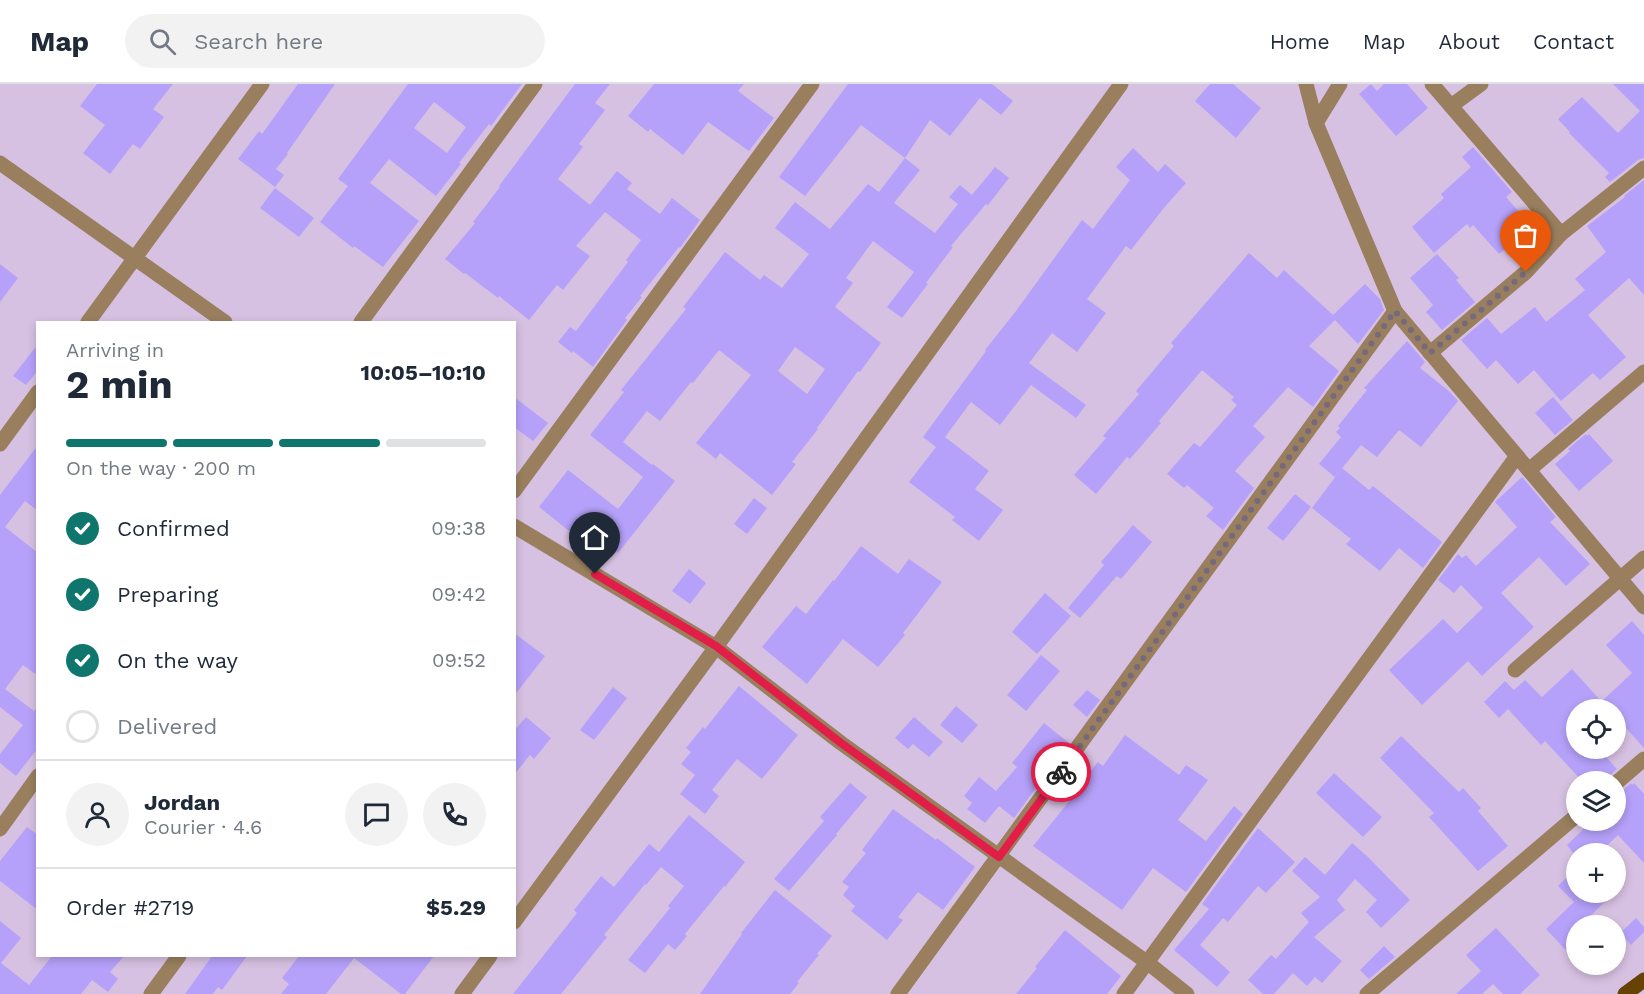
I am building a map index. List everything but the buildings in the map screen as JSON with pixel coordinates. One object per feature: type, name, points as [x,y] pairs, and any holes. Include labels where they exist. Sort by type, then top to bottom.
[{"type":"main road","points":[[1625,994],[1644,980]]},
{"type":"street","points":[[89,321],[262,84]]},
{"type":"street","points":[[362,321],[535,84]]},
{"type":"street","points":[[516,488],[812,84]]},
{"type":"street","points":[[516,919],[1121,84]]},
{"type":"street","points":[[1306,84],[1316,123],[1395,311],[1644,607]]},
{"type":"street","points":[[1316,123],[1340,84]]},
{"type":"street","points":[[1432,84],[1561,234]]},
{"type":"street","points":[[1451,106],[1481,84]]},
{"type":"street","points":[[0,163],[224,321]]},
{"type":"street","points":[[1430,353],[1526,272],[1561,234],[1644,168]]},
{"type":"street","points":[[898,994],[1395,311]]},
{"type":"street","points":[[1529,470],[1644,372]]},
{"type":"street","points":[[0,444],[36,395]]},
{"type":"street","points":[[1124,994],[1517,456]]},
{"type":"street","points":[[516,527],[716,646],[841,743],[1148,963],[1187,994]]},
{"type":"street","points":[[1515,670],[1644,558]]},
{"type":"street","points":[[1626,774],[1644,759]]},
{"type":"street","points":[[0,829],[36,779]]},
{"type":"street","points":[[1367,994],[1566,825]]},
{"type":"street","points":[[151,994],[178,957]]},
{"type":"street","points":[[462,994],[489,957]]},
{"type":"way so far","points":[[1061,772],[1395,311],[1430,353],[1526,272]]},
{"type":"route","points":[[595,574],[716,646],[841,743],[999,857],[1061,772]]}]
